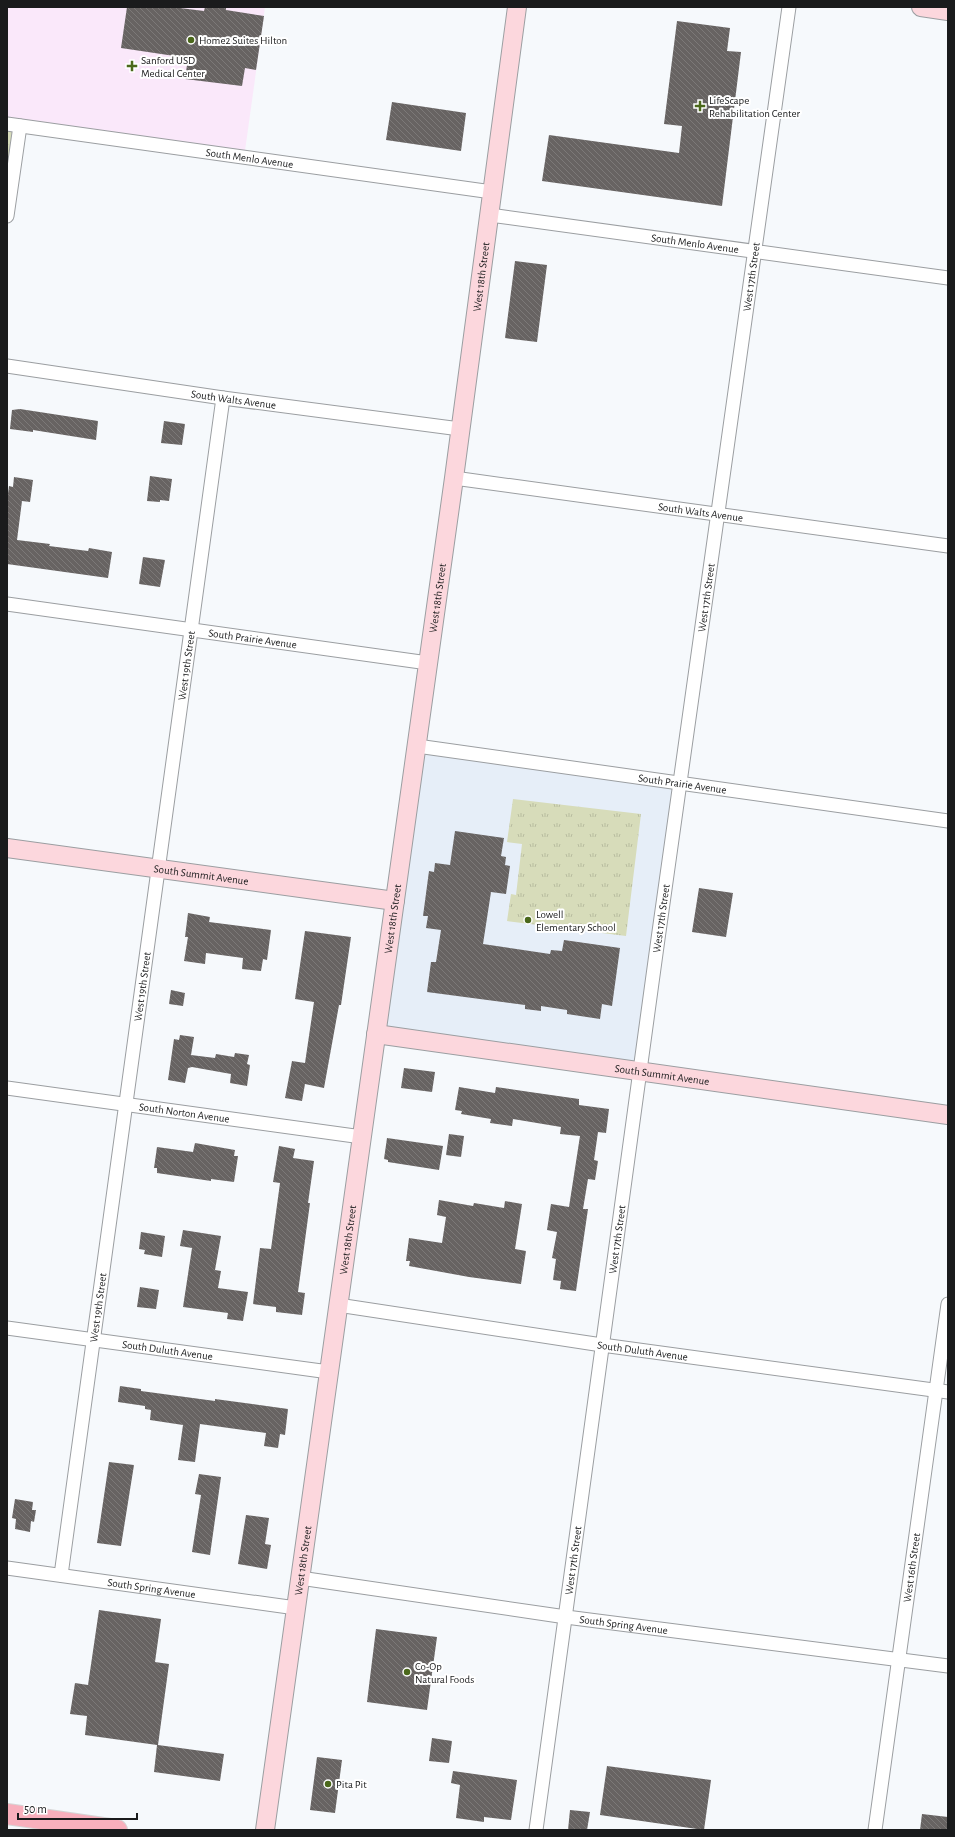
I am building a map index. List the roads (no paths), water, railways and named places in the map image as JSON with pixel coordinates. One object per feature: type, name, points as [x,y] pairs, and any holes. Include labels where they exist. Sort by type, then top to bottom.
[{"type":"main road","points":[[7,1814],[28,1824],[117,1830]]},
{"type":"street","name":"West 18th Street","points":[[265,1830],[417,746],[517,7]]},
{"type":"street","name":"West 17th Street","points":[[536,1830],[640,1070],[789,7]]},
{"type":"street","points":[[921,7],[948,11]]},
{"type":"street","name":"South Menlo Avenue","points":[[13,125],[492,192]]},
{"type":"street","points":[[7,216],[13,125]]},
{"type":"street","name":"South Menlo Avenue","points":[[490,215],[948,278]]},
{"type":"street","name":"South Walts Avenue","points":[[7,366],[223,398],[460,429]]},
{"type":"street","name":"West 19th Street","points":[[61,1575],[193,629],[223,398]]},
{"type":"street","name":"South Walts Avenue","points":[[454,478],[948,546]]},
{"type":"street","name":"South Prairie Avenue","points":[[7,604],[428,663]]},
{"type":"street","name":"South Prairie Avenue","points":[[417,746],[948,821]]},
{"type":"street","name":"South Summit Avenue","points":[[7,848],[395,901]]},
{"type":"street","name":"South Summit Avenue","points":[[376,1034],[640,1070],[948,1115]]},
{"type":"street","name":"South Norton Avenue","points":[[7,1088],[362,1137]]},
{"type":"street","name":"West 16th Street","points":[[875,1830],[898,1660],[942,1391],[948,1304]]},
{"type":"street","name":"South Duluth Avenue","points":[[338,1305],[602,1345],[942,1391]]},
{"type":"street","name":"South Duluth Avenue","points":[[7,1328],[329,1372]]},
{"type":"street","name":"South Spring Avenue","points":[[7,1568],[296,1608]]},
{"type":"street","name":"South Spring Avenue","points":[[300,1578],[566,1617],[948,1666]]},
{"type":"place","name":"Home2 Suites Hilton","points":[[191,40]]},
{"type":"place","name":"Sanford USD Medical Center","points":[[132,66]]},
{"type":"place","name":"LifeScape Rehabilitation Center","points":[[700,106]]},
{"type":"place","name":"Lowell Elementary School","points":[[528,920]]},
{"type":"place","name":"Co-Op Natural Foods","points":[[407,1672]]},
{"type":"place","name":"Pita Pit","points":[[328,1784]]}]
